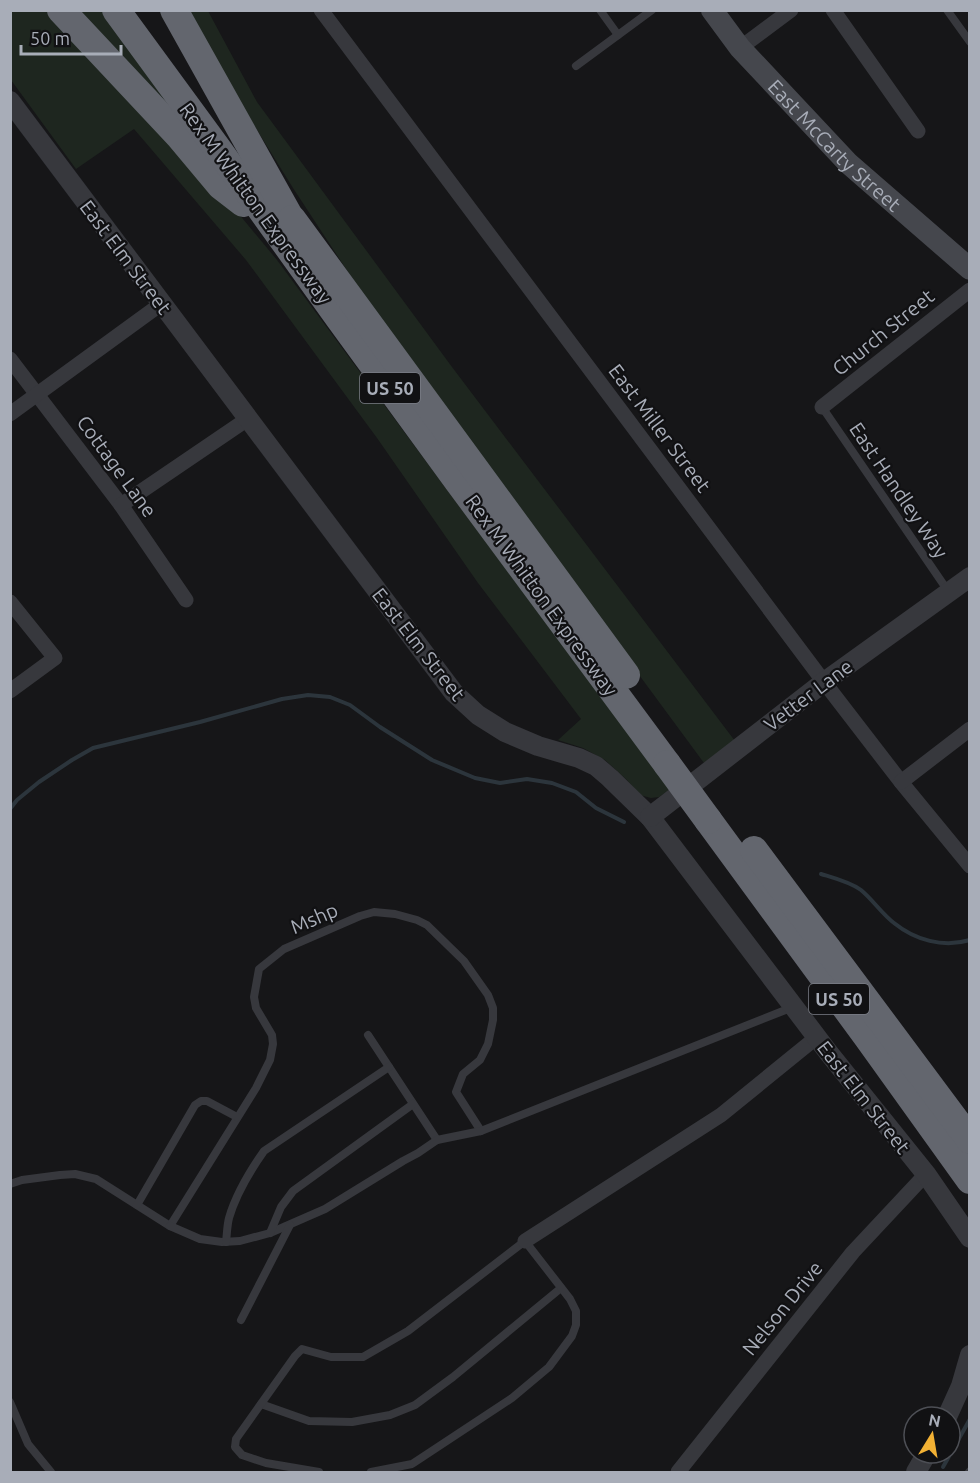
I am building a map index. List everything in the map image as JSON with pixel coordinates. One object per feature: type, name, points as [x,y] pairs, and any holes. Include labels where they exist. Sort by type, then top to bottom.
[{"type":"highway","points":[[62,10],[180,137],[221,186],[281,221]]},
{"type":"highway","name":"Rex M Whitton Expressway","points":[[116,10],[220,152],[281,221]]},
{"type":"highway","name":"Rex M Whitton Expressway","points":[[138,10],[457,480],[675,758],[969,1180]]},
{"type":"highway","points":[[174,10],[281,221]]},
{"type":"highway","name":"Rex M Whitton Expressway","points":[[714,813],[969,1140]]},
{"type":"main road","name":"East McCarty Street","points":[[712,10],[740,48],[848,163],[969,269]]},
{"type":"street","name":"East Miller Street","points":[[321,10],[824,682],[969,866]]},
{"type":"street","points":[[740,48],[791,10]]},
{"type":"street","points":[[833,10],[918,131]]},
{"type":"street","name":"East Elm Street","points":[[10,101],[454,693],[478,715],[505,732],[596,766],[650,817],[817,1037],[926,1174],[969,1238]]},
{"type":"street","name":"Church Street","points":[[822,407],[969,290]]},
{"type":"street","points":[[10,414],[161,304]]},
{"type":"street","name":"Cottage Lane","points":[[10,359],[121,506],[186,600]]},
{"type":"street","points":[[121,506],[249,418]]},
{"type":"street","name":"Vetter Lane","points":[[650,817],[824,682],[969,578]]},
{"type":"street","points":[[10,602],[55,658],[10,691]]},
{"type":"street","points":[[901,782],[969,729]]},
{"type":"street","points":[[525,1241],[721,1115],[817,1037]]},
{"type":"street","name":"Nelson Drive","points":[[678,1473],[853,1252],[926,1174]]},
{"type":"street","points":[[952,1405],[961,1386],[969,1355]]},
{"type":"lane","points":[[600,10],[618,35]]},
{"type":"lane","points":[[947,10],[969,42]]},
{"type":"lane","points":[[576,66],[646,12]]},
{"type":"lane","name":"East Handley Way","points":[[822,407],[949,592]]},
{"type":"lane","name":"Mshp","points":[[170,1226],[270,1060],[272,1035],[256,1008],[254,997],[259,969],[284,949],[360,916],[374,912],[387,913],[417,920],[427,925],[464,962],[488,995],[493,1008],[493,1020],[488,1044],[480,1060],[463,1074],[456,1092],[481,1131]]},
{"type":"lane","points":[[10,1184],[40,1177],[75,1174],[96,1179],[170,1226],[200,1239],[240,1241],[270,1233],[325,1209],[418,1154],[437,1140],[481,1131],[794,1006]]},
{"type":"lane","points":[[368,1035],[437,1140]]},
{"type":"lane","points":[[226,1242],[229,1219],[235,1203],[264,1151],[389,1066]]},
{"type":"lane","points":[[137,1205],[195,1105],[201,1101],[207,1101],[237,1117]]},
{"type":"lane","points":[[270,1233],[281,1207],[293,1191],[413,1104]]},
{"type":"lane","points":[[241,1320],[290,1225]]},
{"type":"lane","points":[[320,1473],[266,1463],[242,1455],[235,1446],[236,1439],[295,1356],[302,1349],[331,1357],[363,1358],[408,1331],[525,1241],[570,1299],[576,1311],[576,1325],[572,1336],[549,1367],[512,1398],[412,1464],[370,1473]]},
{"type":"lane","points":[[261,1404],[309,1421],[352,1422],[390,1415],[415,1405],[453,1377],[561,1288]]},
{"type":"lane","points":[[10,1402],[28,1444],[51,1473]]},
{"type":"shaded area","points":[[11,11],[55,11],[200,167],[277,260],[672,788],[659,797],[651,798],[640,795],[605,760],[583,748],[558,740],[581,719],[478,583],[377,438],[246,260],[134,129],[76,169],[11,80]]},
{"type":"shaded area","points":[[71,11],[103,11],[182,119]]},
{"type":"shaded area","points":[[187,11],[208,11],[257,102],[452,367],[735,741],[704,763],[457,428],[367,301],[239,101]]},
{"type":"waterway","points":[[10,809],[17,800],[39,782],[93,748],[282,699],[308,695],[330,697],[350,705],[432,760],[475,778],[500,783],[527,779],[552,783],[576,792],[596,808],[624,822]]},
{"type":"waterway","points":[[821,874],[847,882],[861,890],[902,929],[920,938],[940,943],[970,940]]},
{"type":"waterway","points":[[943,1467],[970,1419]]}]
